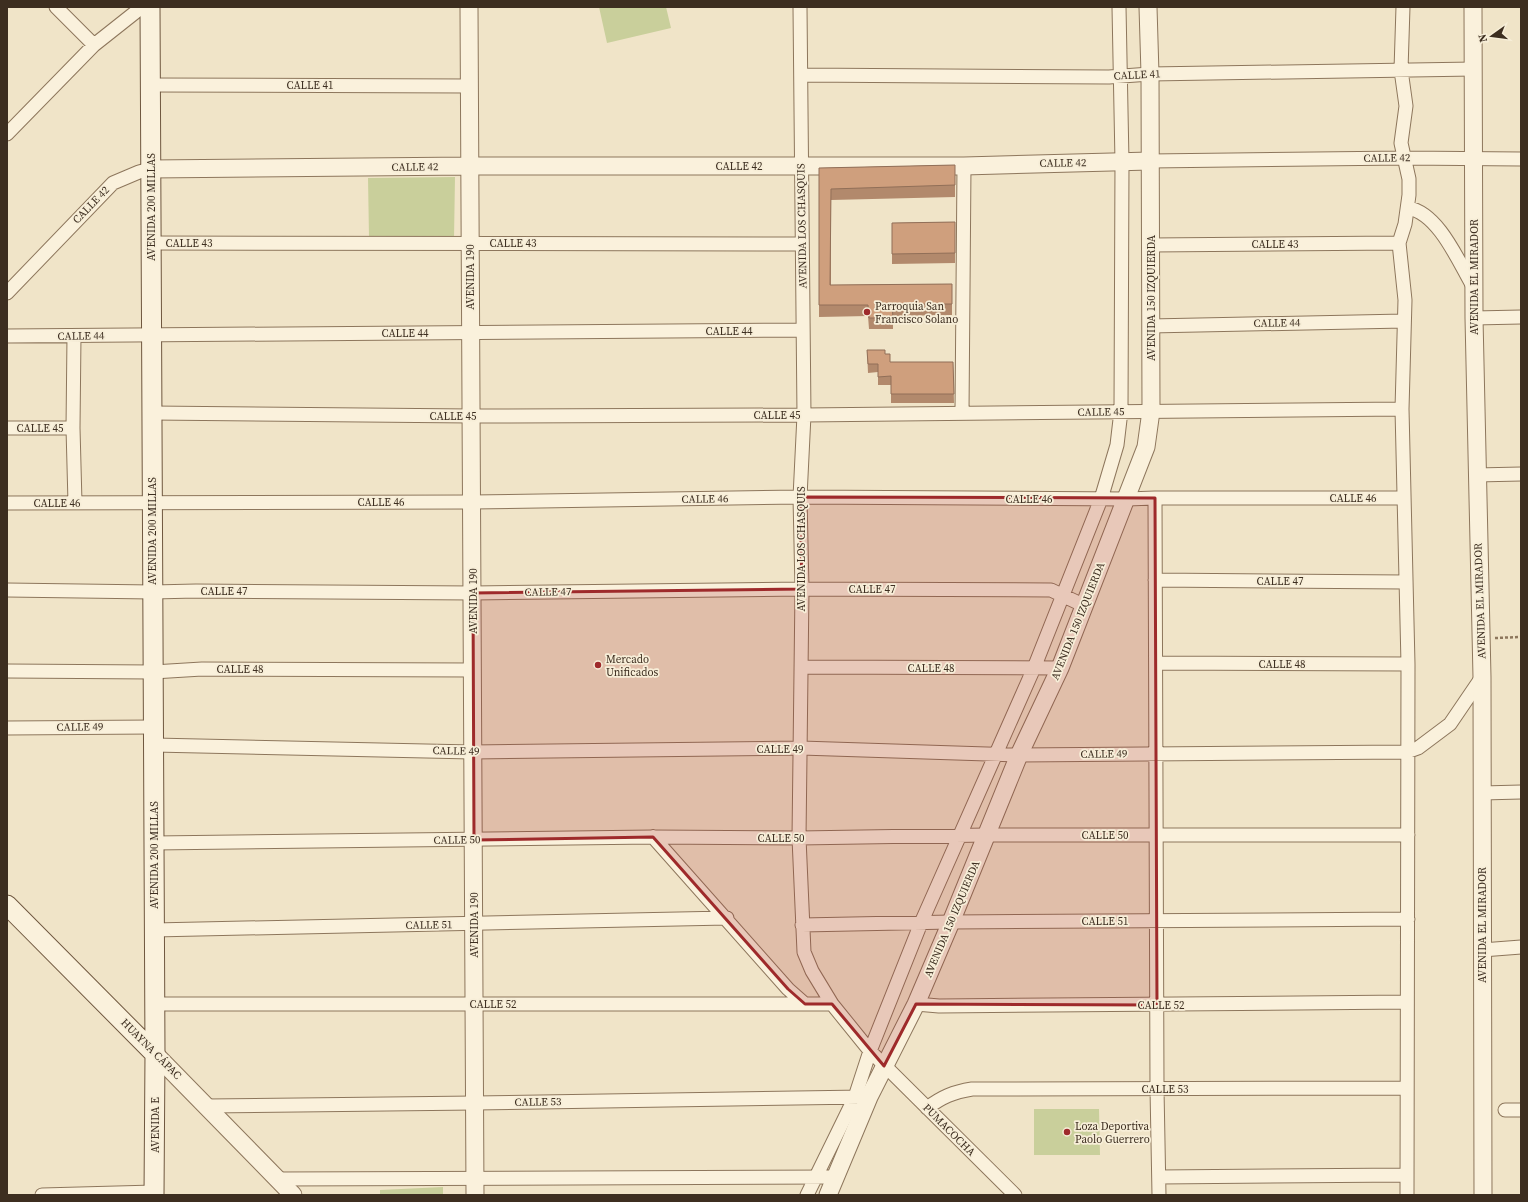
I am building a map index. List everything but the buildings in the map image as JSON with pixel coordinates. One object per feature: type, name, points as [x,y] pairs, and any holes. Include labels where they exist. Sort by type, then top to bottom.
[{"type":"main road","name":"AVENIDA 200 MILLAS","points":[[150,7],[155,1054]]},
{"type":"main road","name":"HUAYNA CÁPAC","points":[[7,905],[155,1054]]},
{"type":"main road","name":"AVENIDA E","points":[[154,1193],[155,1054]]},
{"type":"street","points":[[56,7],[94,45]]},
{"type":"street","points":[[7,134],[94,45],[142,7]]},
{"type":"street","name":"AVENIDA 190","points":[[469,7],[475,1195]]},
{"type":"street","name":"AVENIDA LOS CHASQUIS","points":[[800,7],[804,415],[800,497],[802,589],[799,838],[804,952],[812,971],[832,1004],[884,1066]]},
{"type":"street","name":"AVENIDA 150 IZQUIERDA","points":[[828,1195],[862,1097],[870,1051],[921,923],[958,836],[1034,668],[1101,499],[1117,445],[1121,411],[1122,162],[1119,7]]},
{"type":"street","name":"AVENIDA 150 IZQUIERDA","points":[[807,1195],[815,1177],[862,1097],[884,1066],[916,1004],[1019,755],[1060,668],[1146,447],[1151,411],[1150,74],[1148,7]]},
{"type":"street","points":[[1403,7],[1401,70],[1406,106],[1401,143],[1408,179],[1409,195],[1408,208],[1399,243],[1405,300],[1402,409],[1408,664],[1407,1195]]},
{"type":"street","name":"AVENIDA EL MIRADOR","points":[[1473,7],[1476,475],[1482,677],[1483,1195]]},
{"type":"street","name":"CALLE 41","points":[[801,75],[1120,76],[1150,74],[1474,69]]},
{"type":"street","name":"CALLE 41","points":[[150,85],[469,86]]},
{"type":"street","name":"CALLE 42","points":[[7,293],[113,183],[150,169],[469,166],[964,166],[1150,161],[1404,158],[1521,159]]},
{"type":"street","points":[[962,413],[964,166]]},
{"type":"street","points":[[1408,208],[1415,209],[1422,213],[1434,224],[1443,235],[1474,288]]},
{"type":"street","name":"CALLE 43","points":[[151,243],[802,244]]},
{"type":"street","name":"CALLE 43","points":[[1151,245],[1399,243]]},
{"type":"street","points":[[1474,318],[1521,317]]},
{"type":"street","name":"CALLE 44","points":[[1150,326],[1404,321]]},
{"type":"street","name":"CALLE 44","points":[[7,336],[803,330]]},
{"type":"street","points":[[74,336],[75,503]]},
{"type":"street","name":"CALLE 45","points":[[152,413],[471,416],[804,415],[1402,409]]},
{"type":"street","name":"CALLE 45","points":[[7,428],[74,428]]},
{"type":"street","points":[[1476,475],[1521,474]]},
{"type":"street","name":"CALLE 46","points":[[7,503],[472,502],[800,497],[1101,499],[1403,498]]},
{"type":"street","points":[[1155,498],[1157,663],[1157,1089],[1159,1195]]},
{"type":"street","name":"CALLE 47","points":[[1155,580],[1405,582]]},
{"type":"street","name":"CALLE 47","points":[[7,590],[473,593],[802,589],[1051,590],[1085,606]]},
{"type":"street","name":"CALLE 48","points":[[1157,663],[1408,664]]},
{"type":"street","name":"CALLE 48","points":[[801,667],[1060,668]]},
{"type":"street","name":"CALLE 48","points":[[7,671],[153,672],[202,669],[473,670]]},
{"type":"street","points":[[1407,752],[1418,748],[1450,724],[1482,677]]},
{"type":"street","name":"CALLE 49","points":[[7,728],[472,752],[801,748],[1019,755],[1407,752]]},
{"type":"street","points":[[1482,792],[1521,792]]},
{"type":"street","name":"CALLE 50","points":[[154,843],[653,837],[799,838],[987,835],[1408,835]]},
{"type":"street","points":[[653,837],[727,918],[788,989],[805,1004]]},
{"type":"street","name":"CALLE 51","points":[[154,930],[727,918]]},
{"type":"street","name":"CALLE 51","points":[[802,925],[951,922],[1408,919]]},
{"type":"street","points":[[1482,950],[1521,947]]},
{"type":"street","name":"CALLE 52","points":[[916,1004],[939,1006],[1407,1002]]},
{"type":"street","name":"CALLE 52","points":[[155,1004],[832,1004]]},
{"type":"street","name":"HUAYNA CÁPAC","points":[[155,1054],[293,1195]]},
{"type":"street","name":"PUMACOCHA","points":[[884,1066],[1015,1195]]},
{"type":"street","name":"CALLE 53","points":[[927,1108],[943,1097],[959,1091],[972,1089],[1407,1088]]},
{"type":"street","name":"CALLE 53","points":[[206,1106],[862,1097]]},
{"type":"street","points":[[1505,1110],[1521,1110]]},
{"type":"street","points":[[1159,1178],[1407,1175]]},
{"type":"street","points":[[278,1179],[835,1177]]},
{"type":"street","points":[[42,1195],[154,1193]]},
{"type":"path","points":[[1481,639],[1521,637]]},
{"type":"highlighted area","points":[[800,497],[1155,498],[1157,1005],[916,1004],[884,1066],[832,1004],[805,1004],[788,989],[653,837],[474,840],[473,593],[802,589]]},
{"type":"green space","points":[[599,7],[666,7],[671,28],[607,43]]},
{"type":"green space","points":[[455,177],[454,239],[369,237],[368,178]]},
{"type":"green space","name":"Loza Deportiva Paolo Guerrero","points":[[1034,1109],[1099,1109],[1100,1155],[1034,1155]]},
{"type":"green space","points":[[443,1187],[443,1195],[380,1195],[380,1190]]},
{"type":"place","name":"Parroquia San Francisco Solano","points":[[867,312]]},
{"type":"place","name":"Mercado Unificados","points":[[598,665]]},
{"type":"place","name":"Loza Deportiva Paolo Guerrero","points":[[1067,1132]]}]
